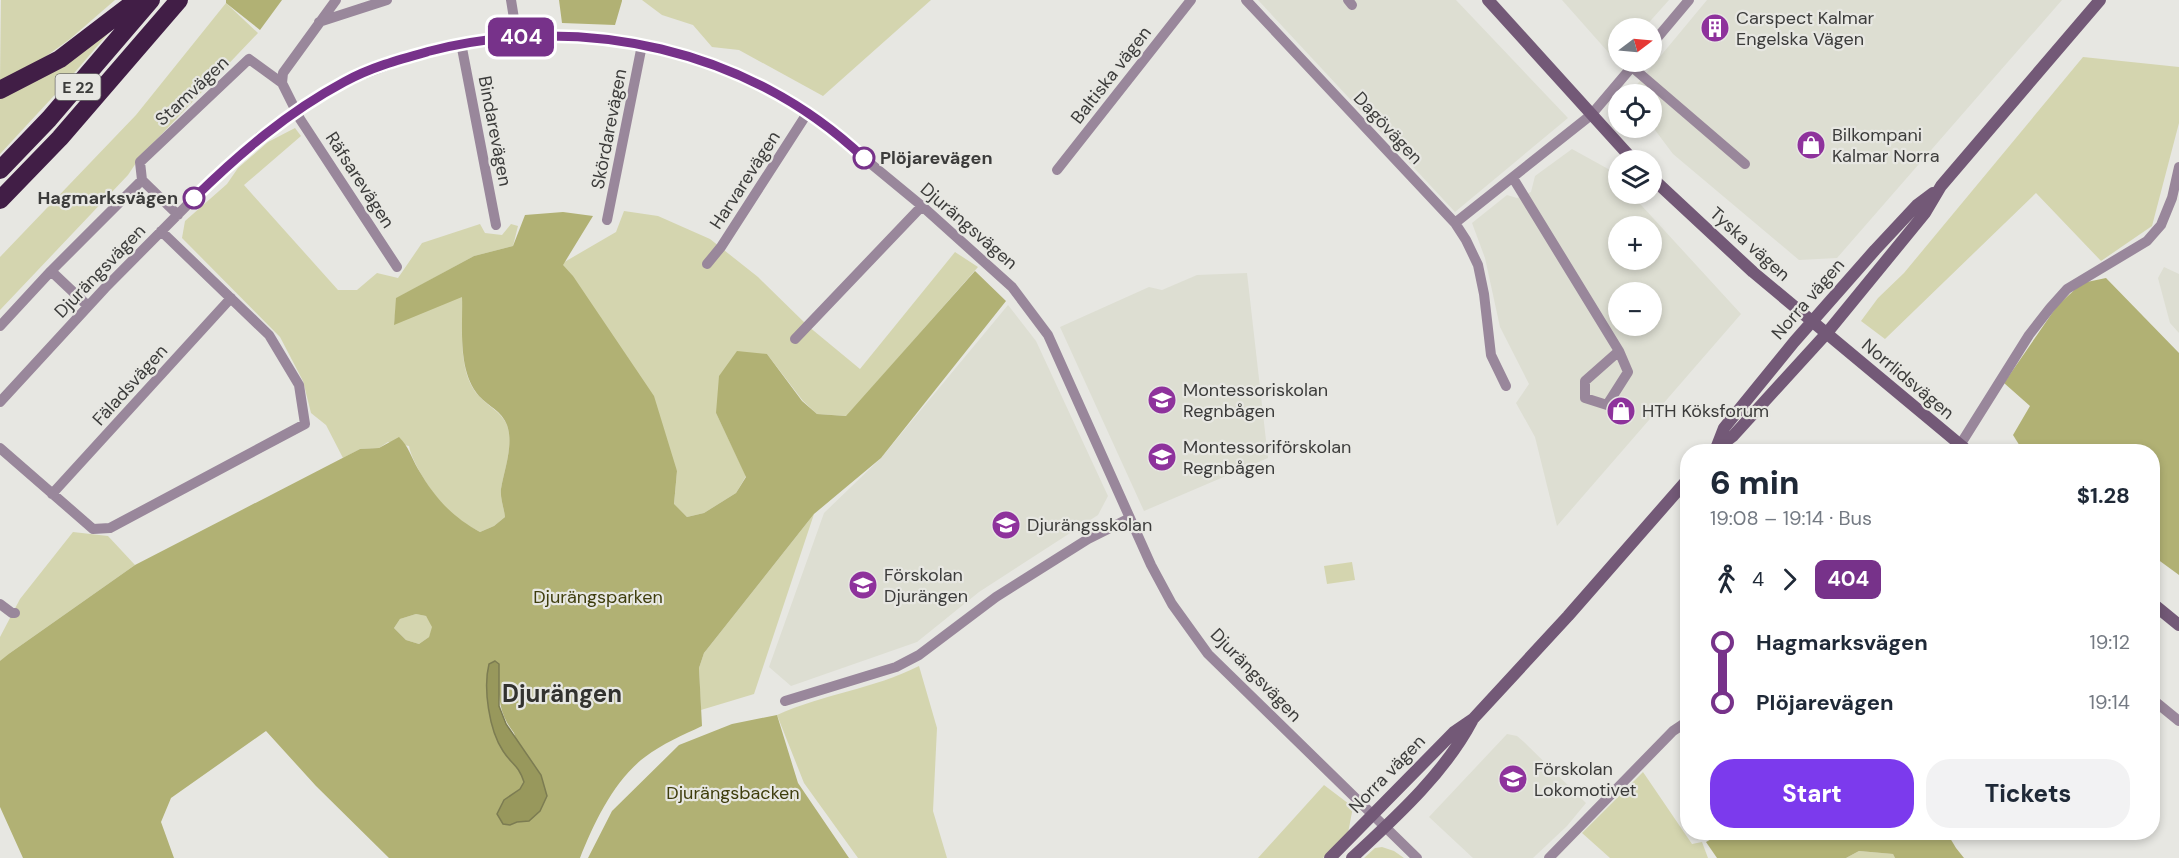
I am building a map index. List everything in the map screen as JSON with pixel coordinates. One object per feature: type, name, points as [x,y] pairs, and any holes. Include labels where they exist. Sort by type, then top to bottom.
[{"type":"highway","points":[[0,90],[60,58],[137,0]]},
{"type":"highway","name":"E 22","points":[[0,170],[57,111],[151,0]]},
{"type":"highway","name":"E 22","points":[[0,200],[67,130],[179,0]]},
{"type":"main road","points":[[1488,0],[1624,150]]},
{"type":"main road","name":"Norra vägen","points":[[1721,444],[1733,436],[1826,334],[1925,213],[1941,186],[2100,0]]},
{"type":"main road","name":"Norra vägen","points":[[1716,444],[1724,428],[1812,322],[1917,205],[1941,186]]},
{"type":"main road","name":"Tyska vägen","points":[[1662,187],[1725,247],[1826,334]]},
{"type":"main road","name":"Norrlidsvägen","points":[[1826,334],[1959,444]]},
{"type":"main road","name":"Norra vägen","points":[[1330,858],[1454,732],[1473,719],[1568,616],[1680,488]]},
{"type":"main road","points":[[2160,610],[2179,625]]},
{"type":"main road","name":"Norra vägen","points":[[1352,858],[1386,826],[1455,749],[1473,719]]},
{"type":"street","points":[[282,83],[283,73],[336,0]]},
{"type":"street","points":[[320,22],[387,0]]},
{"type":"street","points":[[511,0],[517,37]]},
{"type":"street","name":"Baltiska vägen","points":[[1057,170],[1191,0]]},
{"type":"street","name":"Dagövägen","points":[[1246,0],[1455,223],[1478,265],[1491,355],[1506,386]]},
{"type":"street","points":[[1662,32],[1689,0]]},
{"type":"street","name":"Djurängsvägen","points":[[1,400],[88,306],[215,177],[259,137],[346,81],[406,58],[461,43],[517,37],[590,37],[642,45],[701,60],[755,81],[808,112],[922,206],[1012,286],[1048,335],[1150,565],[1172,604],[1208,654],[1418,858]]},
{"type":"street","name":"Bindarevägen","points":[[461,43],[496,225]]},
{"type":"street","name":"Skördarevägen","points":[[607,220],[642,45]]},
{"type":"street","name":"Stamvägen","points":[[142,180],[140,162],[249,60],[282,83],[297,111]]},
{"type":"street","points":[[1455,223],[1591,114],[1627,72]]},
{"type":"street","points":[[1643,72],[1745,164]]},
{"type":"street","name":"Räfsarevägen","points":[[297,111],[397,267]]},
{"type":"street","name":"Harvarevägen","points":[[707,264],[728,237],[808,112]]},
{"type":"street","points":[[1966,444],[2029,335],[2050,308],[2067,289],[2147,241],[2161,225],[2172,198],[2179,167]]},
{"type":"street","points":[[1513,178],[1619,351],[1628,372],[1606,405],[1585,398],[1585,381],[1619,351]]},
{"type":"street","points":[[0,326],[142,180],[178,215]]},
{"type":"street","points":[[795,339],[922,206]]},
{"type":"street","points":[[0,448],[93,529],[110,528],[305,424],[299,385],[269,335],[161,231]]},
{"type":"street","points":[[51,271],[88,306]]},
{"type":"street","name":"Fäladsvägen","points":[[52,494],[231,298]]},
{"type":"street","points":[[785,701],[896,667],[919,655],[996,597],[1088,539],[1130,518]]},
{"type":"street","points":[[0,604],[15,613]]},
{"type":"street","points":[[2160,706],[2179,721]]},
{"type":"street","points":[[1549,858],[1680,726]]},
{"type":"shaded area","points":[[1258,0],[1456,0],[1568,118],[1455,212]]},
{"type":"shaded area","points":[[1562,0],[1669,0],[1653,18],[1608,18],[1608,52]]},
{"type":"shaded area","points":[[1707,0],[2062,0],[1837,258],[1799,260],[1673,154],[1661,138],[1662,84],[1637,84],[1647,72],[1662,72],[1662,54]]},
{"type":"shaded area","points":[[1572,149],[1608,169],[1608,204],[1640,204],[1651,216],[1608,216],[1608,270],[1662,270],[1662,228],[1741,314],[1557,526],[1535,437],[1516,403],[1529,384],[1500,327],[1485,258],[1472,223],[1507,195],[1517,198],[1531,192],[1535,176]]},
{"type":"shaded area","points":[[2164,267],[2179,274],[2179,333],[2170,323],[2158,278]]},
{"type":"shaded area","points":[[1247,273],[1268,458],[1144,511],[1060,327],[1149,287],[1162,290],[1197,275]]},
{"type":"shaded area","points":[[1008,305],[1036,341],[1108,496],[1098,515],[979,592],[917,642],[791,686],[769,667],[824,513],[881,458]]},
{"type":"shaded area","points":[[495,661],[499,664],[499,706],[506,724],[541,775],[547,796],[540,811],[529,821],[510,825],[503,824],[497,814],[504,800],[520,789],[524,782],[498,742],[488,709],[487,674],[489,664]]},
{"type":"shaded area","name":"Förskolan Lokomotivet","points":[[1507,734],[1517,736],[1524,742],[1586,803],[1567,826],[1533,858],[1473,858],[1429,817]]},
{"type":"green space","points":[[1,0],[115,0],[70,39],[34,65],[0,81]]},
{"type":"green space","points":[[226,0],[282,0],[260,30],[226,3]]},
{"type":"green space","points":[[559,0],[622,1],[615,25],[562,23]]},
{"type":"green space","points":[[642,0],[931,0],[823,96],[739,50],[712,47],[693,25],[662,15]]},
{"type":"green space","points":[[226,3],[258,33],[140,157],[128,175],[0,310],[0,257],[136,115]]},
{"type":"green space","points":[[112,29],[63,86],[0,154],[0,96]]},
{"type":"green space","points":[[2083,57],[2179,67],[2179,123],[2152,226],[2101,261],[2036,193],[1885,339],[1861,321],[1878,298],[1904,273]]},
{"type":"green space","points":[[295,128],[301,136],[244,185],[338,290],[357,290],[377,273],[398,278],[422,243],[480,224],[485,233],[502,235],[511,224],[518,226],[513,246],[474,256],[397,298],[394,324],[462,296],[462,348],[467,374],[478,395],[504,420],[509,433],[509,449],[501,489],[505,517],[494,526],[480,532],[446,509],[420,473],[409,446],[388,442],[379,448],[360,449],[343,458],[326,425],[311,413],[303,381],[280,337],[182,238],[185,221],[227,184],[238,168],[268,142]]},
{"type":"green space","points":[[624,211],[658,216],[710,239],[758,277],[808,326],[860,369],[955,252],[978,267],[847,416],[817,414],[803,401],[767,354],[716,413],[746,476],[736,493],[704,513],[687,517],[674,505],[677,471],[561,264],[616,232]]},
{"type":"green space","name":"Djurängsparken","points":[[563,212],[593,216],[563,265],[573,276],[654,396],[677,471],[674,504],[687,517],[704,513],[736,493],[746,477],[716,413],[719,376],[737,351],[767,354],[802,401],[817,414],[846,416],[975,271],[1006,301],[881,458],[814,514],[704,653],[699,668],[702,726],[658,748],[634,767],[606,803],[580,858],[389,858],[316,786],[266,731],[171,798],[161,822],[174,858],[23,858],[0,807],[0,661],[10,653],[135,565],[360,449],[379,448],[399,437],[408,448],[431,489],[460,519],[480,532],[494,526],[505,517],[501,489],[509,449],[509,433],[505,420],[479,396],[467,374],[463,348],[462,297],[394,325],[396,298],[474,256],[513,246],[525,215]],"holes":[[[416,614],[426,616],[432,627],[429,637],[419,644],[406,640],[394,628],[400,619]],[[499,665],[499,692],[504,717],[514,733],[540,811],[510,825],[504,800],[520,789],[524,782],[520,769],[503,751],[489,710]]]},
{"type":"green space","points":[[2106,278],[2179,353],[2179,575],[2160,561],[2160,444],[2019,444],[2013,435],[2030,406],[2004,383],[2057,306],[2082,283]]},
{"type":"green space","points":[[814,514],[754,694],[701,710],[699,668],[704,653]]},
{"type":"green space","points":[[73,532],[108,536],[135,565],[10,653],[0,669],[0,637],[20,599]]},
{"type":"green space","points":[[1352,562],[1355,580],[1327,584],[1324,566]]},
{"type":"green space","points":[[416,614],[426,616],[433,627],[429,637],[419,644],[406,640],[394,628],[400,619]]},
{"type":"green space","points":[[919,666],[937,728],[933,811],[947,858],[858,858],[804,783],[777,715],[902,674]]},
{"type":"green space","name":"Djurängsbacken","points":[[777,715],[798,783],[849,858],[588,858],[612,811],[679,745],[732,724]]},
{"type":"green space","points":[[1643,772],[1680,826],[1680,840],[1689,840],[1692,844],[1702,842],[1708,858],[1610,858],[1582,833]]},
{"type":"green space","points":[[1324,785],[1353,807],[1348,833],[1323,858],[1258,858]]},
{"type":"green space","points":[[1710,840],[1951,840],[1964,858],[1895,858],[1893,854],[1859,851],[1846,858],[1717,858],[1706,842]]},
{"type":"green space","points":[[1382,847],[1404,858],[1364,858],[1375,848]]},
{"type":"green space","points":[[1859,851],[1893,854],[1895,858],[1846,858]]},
{"type":"bus line","name":"404","points":[[194,198],[259,137],[346,81],[406,58],[461,43],[503,38],[590,37],[673,51],[701,60],[755,81],[808,112],[864,158]]},
{"type":"place","name":"Carspect Kalmar Engelska Vägen","points":[[1715,28]]},
{"type":"place","name":"Bilkompani Kalmar Norra","points":[[1811,145]]},
{"type":"place","name":"Plöjarevägen","points":[[864,158]]},
{"type":"place","name":"Hagmarksvägen","points":[[194,198]]},
{"type":"place","name":"Montessoriskolan Regnbågen","points":[[1162,400]]},
{"type":"place","name":"HTH Köksforum","points":[[1621,411]]},
{"type":"place","name":"Montessoriförskolan Regnbågen","points":[[1162,457]]},
{"type":"place","name":"Djurängsskolan","points":[[1006,525]]},
{"type":"place","name":"Förskolan Djurängen","points":[[863,585]]},
{"type":"place","name":"Förskolan Lokomotivet","points":[[1513,779]]},
{"type":"district","name":"Djurängen","points":[[562,693]]}]
